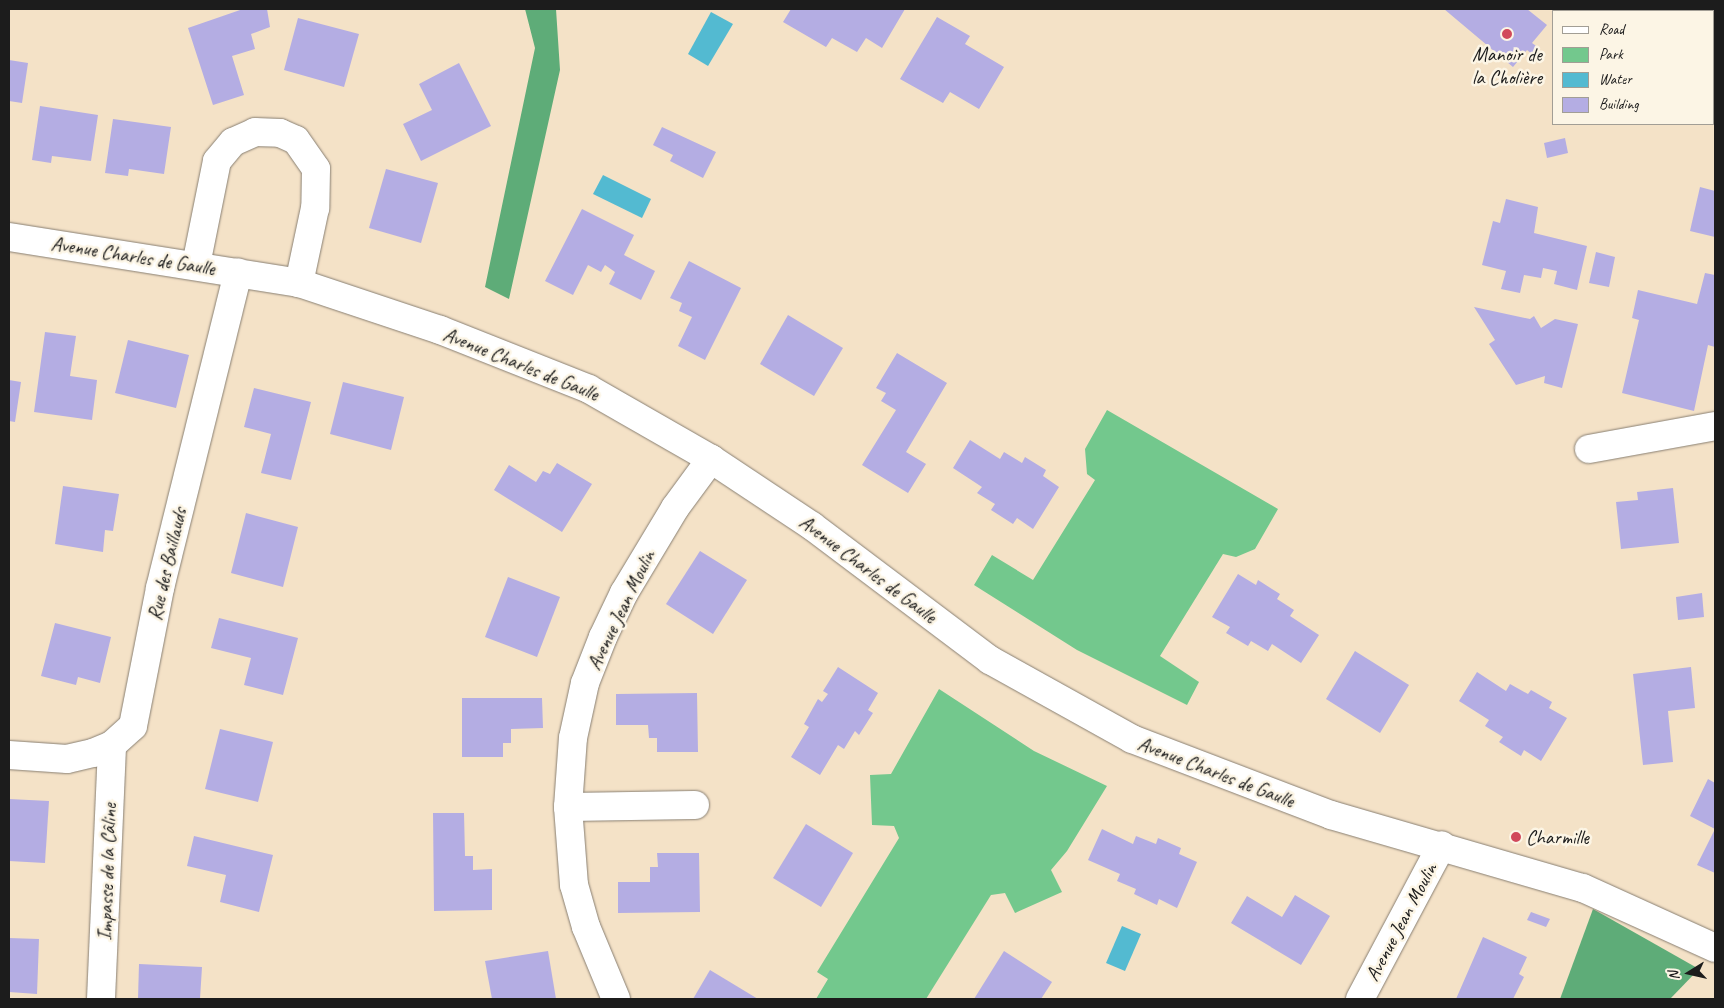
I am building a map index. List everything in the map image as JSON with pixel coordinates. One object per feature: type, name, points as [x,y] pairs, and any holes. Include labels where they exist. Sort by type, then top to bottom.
[{"type":"street","points":[[196,265],[217,161],[233,142],[255,132],[280,133],[296,140],[316,169],[315,208],[299,283]]},
{"type":"street","name":"Avenue Charles de Gaulle","points":[[9,237],[196,265],[299,283],[440,330],[589,389],[711,459],[812,526],[990,660],[1132,740],[1331,815],[1442,845],[1583,888],[1715,948]]},
{"type":"street","name":"Rue des Baillauds","points":[[9,755],[68,759],[112,746],[133,726],[160,588],[238,272]]},
{"type":"street","points":[[1589,449],[1715,426]]},
{"type":"street","name":"Avenue Jean Moulin","points":[[616,999],[586,927],[574,885],[568,807],[573,738],[585,683],[603,637],[624,594],[676,508],[711,459]]},
{"type":"street","name":"Impasse de la Câline","points":[[102,999],[112,746]]},
{"type":"street","points":[[568,807],[696,805]]},
{"type":"street","name":"Avenue Jean Moulin","points":[[1360,999],[1442,845]]},
{"type":"green space","points":[[525,9],[556,9],[560,70],[509,299],[485,287],[535,48]]},
{"type":"green space","points":[[1107,410],[1278,509],[1255,549],[1236,557],[1223,554],[1160,656],[1199,682],[1187,705],[1077,650],[974,585],[992,555],[1033,580],[1095,480],[1087,474],[1085,449]]},
{"type":"green space","points":[[939,689],[1034,751],[1107,786],[1067,851],[1051,870],[1062,892],[1015,913],[1005,893],[991,895],[926,999],[816,999],[828,979],[817,972],[899,838],[894,826],[872,825],[870,775],[891,774]]},
{"type":"green space","points":[[1593,909],[1699,969],[1670,999],[1560,999]]},
{"type":"water","points":[[711,12],[733,24],[708,66],[688,54]]},
{"type":"water","points":[[603,175],[651,199],[642,218],[593,194]]},
{"type":"water","points":[[1122,926],[1141,934],[1125,971],[1106,963]]},
{"type":"building","points":[[243,9],[267,9],[270,27],[251,34],[255,49],[232,56],[244,95],[213,105],[188,28]]},
{"type":"building","points":[[791,9],[905,9],[882,48],[866,38],[857,52],[832,38],[826,47],[783,22]]},
{"type":"building","name":"Manoir de la Cholière","points":[[1444,9],[1527,9],[1547,25],[1532,43],[1539,48],[1533,55],[1527,50],[1513,67]]},
{"type":"building","points":[[1652,9],[1679,9],[1679,10]]},
{"type":"building","points":[[937,17],[970,36],[965,44],[1004,67],[979,109],[950,92],[943,103],[900,79]]},
{"type":"building","points":[[298,18],[359,34],[344,87],[284,70]]},
{"type":"building","points":[[9,60],[28,63],[22,103],[9,101]]},
{"type":"building","points":[[459,63],[491,126],[421,161],[403,124],[432,110],[419,84]]},
{"type":"building","points":[[40,106],[98,115],[91,161],[52,156],[51,163],[32,160]]},
{"type":"building","points":[[113,119],[171,127],[164,174],[129,169],[128,176],[105,173]]},
{"type":"building","points":[[662,127],[716,152],[703,178],[670,161],[673,155],[653,145]]},
{"type":"building","points":[[1565,138],[1568,153],[1547,158],[1544,143]]},
{"type":"building","points":[[386,169],[438,183],[421,243],[369,228]]},
{"type":"building","points":[[1700,187],[1715,191],[1715,237],[1690,231]]},
{"type":"building","points":[[1506,199],[1538,207],[1534,233],[1587,246],[1577,290],[1554,284],[1557,271],[1543,268],[1541,278],[1524,275],[1520,293],[1501,289],[1506,271],[1482,265],[1493,221],[1500,223]]},
{"type":"building","points":[[582,209],[634,235],[624,255],[655,271],[641,300],[609,284],[615,272],[605,265],[601,272],[588,265],[573,295],[545,281]]},
{"type":"building","points":[[1596,252],[1615,257],[1609,287],[1589,283]]},
{"type":"building","points":[[689,261],[741,288],[705,360],[678,346],[692,317],[679,311],[682,303],[670,298]]},
{"type":"building","points":[[1705,273],[1715,275],[1715,347],[1708,345],[1694,411],[1622,393],[1639,320],[1632,318],[1638,290],[1697,304]]},
{"type":"building","points":[[1474,307],[1530,319],[1534,316],[1541,328],[1555,319],[1578,324],[1562,388],[1544,383],[1545,376],[1516,385],[1489,344],[1495,340]]},
{"type":"building","points":[[788,315],[843,348],[814,396],[760,364]]},
{"type":"building","points":[[45,332],[76,336],[70,376],[97,380],[92,420],[34,412]]},
{"type":"building","points":[[128,340],[189,355],[176,408],[115,393]]},
{"type":"building","points":[[897,353],[947,383],[906,452],[926,464],[908,493],[862,465],[896,410],[881,401],[886,393],[876,388]]},
{"type":"building","points":[[9,380],[21,382],[15,422],[9,421]]},
{"type":"building","points":[[343,382],[404,397],[391,450],[330,434]]},
{"type":"building","points":[[254,388],[311,402],[291,480],[261,473],[271,434],[244,427]]},
{"type":"building","points":[[970,440],[1000,459],[1004,452],[1022,463],[1025,457],[1046,470],[1043,476],[1059,487],[1033,529],[1017,518],[1013,524],[991,510],[995,504],[977,493],[982,487],[953,468]]},
{"type":"building","points":[[557,463],[592,484],[562,532],[494,490],[509,465],[536,482],[543,471],[550,474]]},
{"type":"building","points":[[63,486],[119,494],[113,531],[105,530],[103,552],[55,544]]},
{"type":"building","points":[[1673,488],[1679,543],[1621,549],[1616,502],[1638,500],[1637,492]]},
{"type":"building","points":[[246,513],[298,527],[283,587],[231,573]]},
{"type":"building","points":[[700,551],[747,580],[713,634],[666,604]]},
{"type":"building","points":[[1238,574],[1256,585],[1258,580],[1280,594],[1277,599],[1294,610],[1290,616],[1319,635],[1301,663],[1272,644],[1268,651],[1251,641],[1248,646],[1226,633],[1230,627],[1212,617]]},
{"type":"building","points":[[508,577],[560,597],[537,657],[485,637]]},
{"type":"building","points":[[1702,593],[1704,617],[1678,620],[1676,597]]},
{"type":"building","points":[[219,618],[298,638],[283,695],[244,685],[251,658],[211,648]]},
{"type":"building","points":[[55,623],[111,637],[100,683],[78,677],[76,685],[41,676]]},
{"type":"building","points":[[1355,651],[1409,685],[1380,733],[1326,699]]},
{"type":"building","points":[[838,667],[878,693],[868,710],[873,713],[859,735],[855,731],[844,749],[838,745],[820,775],[791,757],[809,727],[804,724],[818,699],[822,702],[828,694],[823,691]]},
{"type":"building","points":[[1691,667],[1695,708],[1668,711],[1673,762],[1643,765],[1633,674]]},
{"type":"building","points":[[1477,672],[1506,691],[1510,684],[1528,694],[1531,690],[1552,702],[1549,708],[1567,718],[1541,761],[1524,750],[1521,756],[1499,742],[1503,737],[1485,726],[1489,720],[1459,701]]},
{"type":"building","points":[[697,693],[698,752],[657,752],[657,738],[649,738],[648,725],[616,725],[616,694]]},
{"type":"building","points":[[462,698],[542,698],[543,728],[511,729],[511,743],[503,743],[503,757],[462,757]]},
{"type":"building","points":[[220,729],[273,742],[258,802],[205,789]]},
{"type":"building","points":[[1708,779],[1715,783],[1715,829],[1690,816]]},
{"type":"building","points":[[9,799],[49,801],[45,863],[9,861]]},
{"type":"building","points":[[433,813],[464,813],[465,856],[473,856],[473,870],[492,869],[492,910],[434,911]]},
{"type":"building","points":[[806,824],[853,853],[821,907],[773,878]]},
{"type":"building","points":[[1102,829],[1133,844],[1136,836],[1156,844],[1158,838],[1181,848],[1179,854],[1197,862],[1177,908],[1159,899],[1157,905],[1134,894],[1136,889],[1117,881],[1120,874],[1088,860]]},
{"type":"building","points":[[1715,829],[1715,873],[1697,865]]},
{"type":"building","points":[[194,836],[273,855],[259,912],[220,902],[226,875],[187,866]]},
{"type":"building","points":[[657,853],[699,853],[700,912],[618,913],[618,882],[650,882],[650,867],[658,867]]},
{"type":"building","points":[[1295,895],[1330,916],[1301,965],[1231,923],[1247,896],[1282,917]]},
{"type":"building","points":[[1531,912],[1550,919],[1546,927],[1527,920]]},
{"type":"building","points":[[1483,937],[1527,957],[1519,974],[1524,977],[1513,999],[1456,999]]},
{"type":"building","points":[[9,938],[39,939],[37,994],[9,992]]},
{"type":"building","points":[[548,951],[556,999],[492,999],[485,961]]},
{"type":"building","points":[[1004,951],[1052,982],[1041,999],[974,999]]},
{"type":"building","points":[[139,964],[202,967],[200,999],[138,999]]},
{"type":"building","points":[[710,970],[758,999],[693,999]]},
{"type":"place","name":"Manoir de la Cholière","points":[[1507,34]]},
{"type":"place","name":"Charmille","points":[[1516,837]]}]
